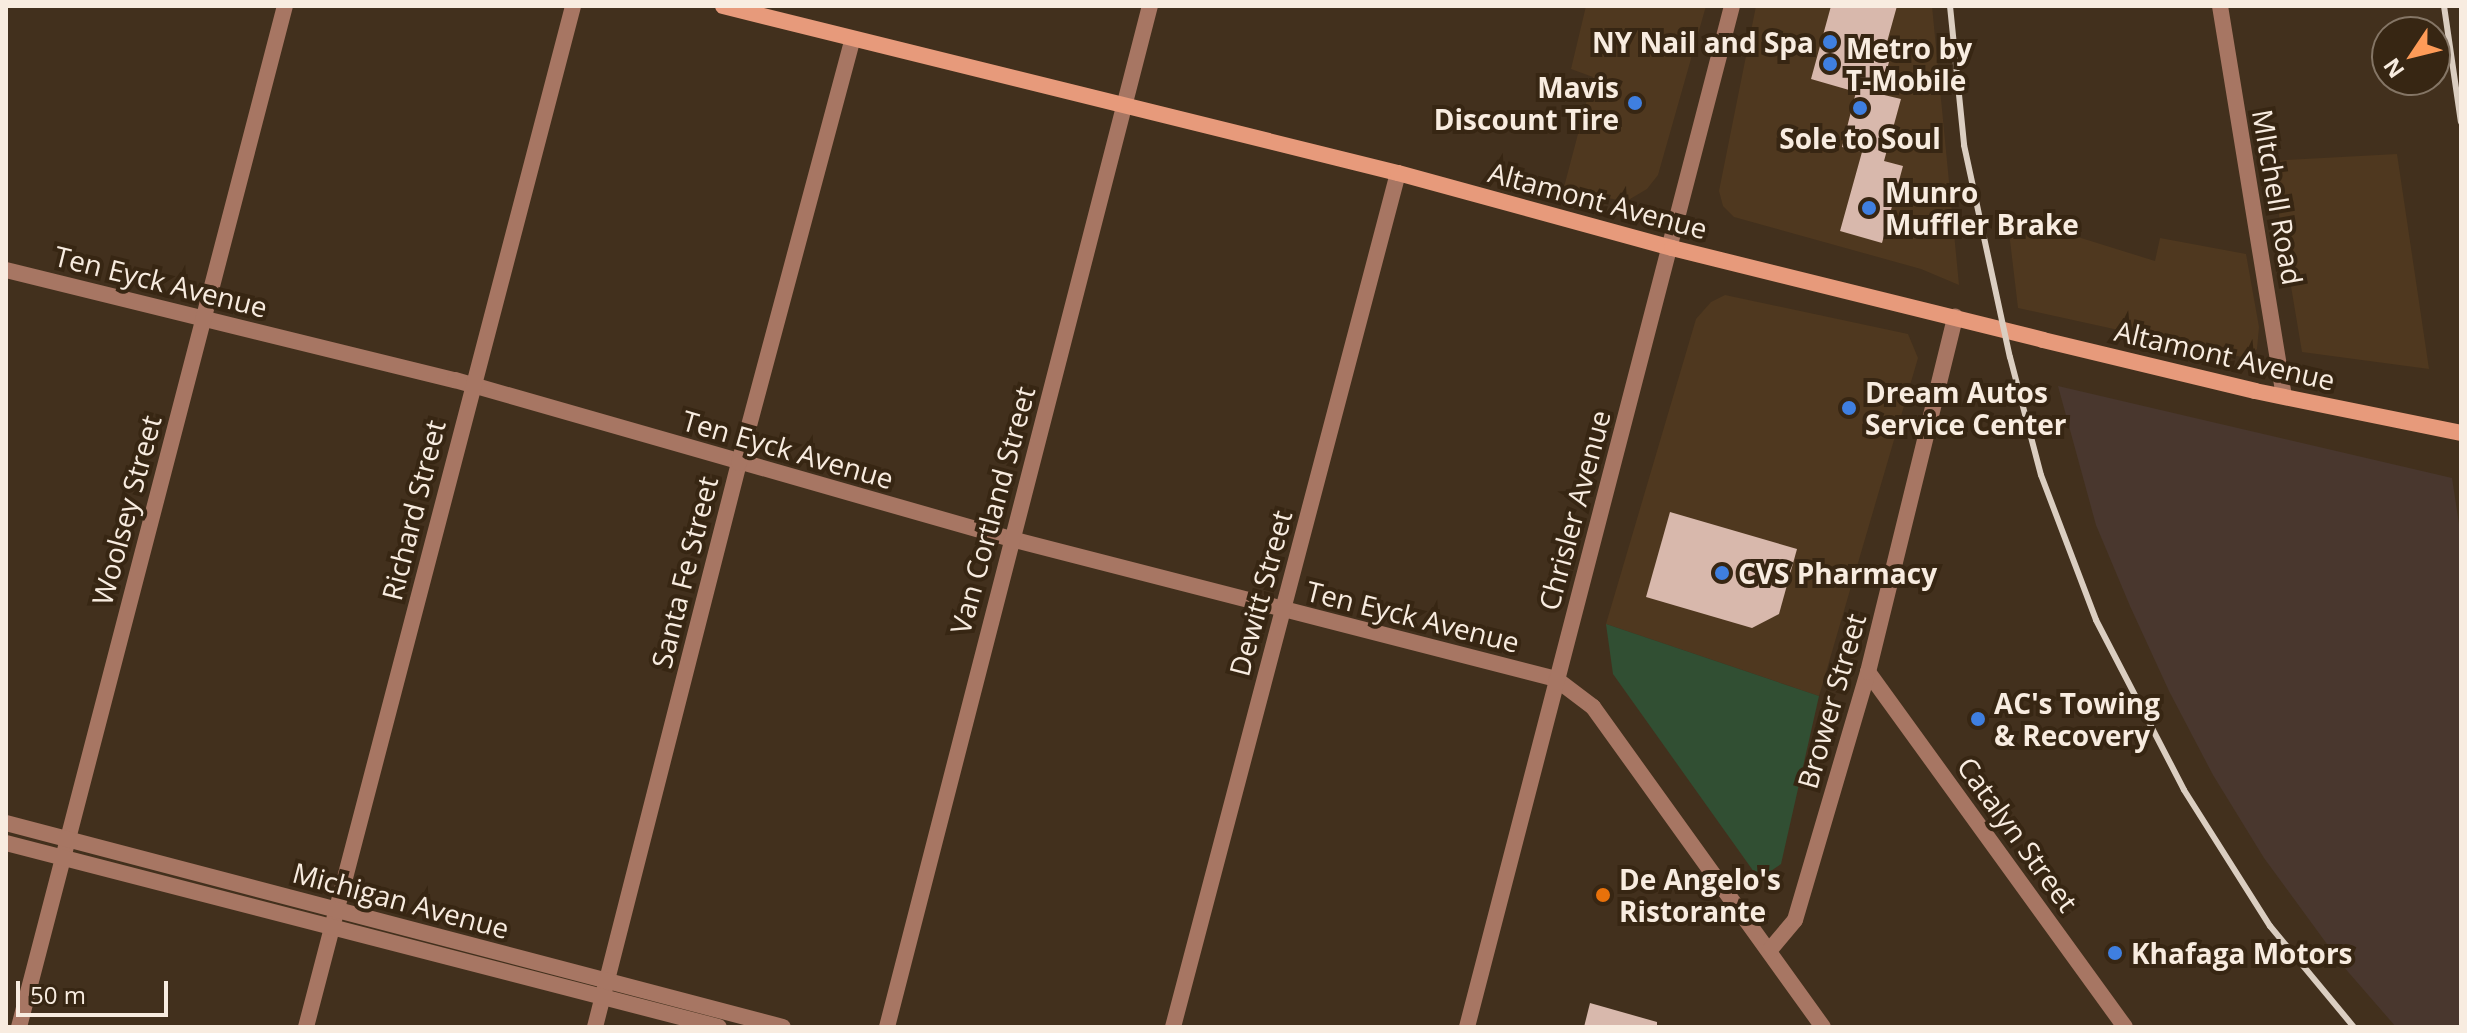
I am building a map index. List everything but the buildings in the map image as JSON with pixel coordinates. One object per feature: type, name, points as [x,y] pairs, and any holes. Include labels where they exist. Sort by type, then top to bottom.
[{"type":"main road","name":"Altamont Avenue","points":[[723,6],[1398,173],[1672,248],[2284,396],[2461,433]]},
{"type":"street","name":"Woolsey Street","points":[[19,1027],[285,6]]},
{"type":"street","name":"Richard Street","points":[[306,1027],[471,386],[573,6]]},
{"type":"street","name":"Van Cortland Street","points":[[887,1027],[1150,6]]},
{"type":"street","name":"Chrisler Avenue","points":[[1467,1027],[1556,679],[1672,248],[1732,6]]},
{"type":"street","name":"MItchell Road","points":[[2220,6],[2284,396]]},
{"type":"street","name":"Santa Fe Street","points":[[595,1027],[739,463],[853,39]]},
{"type":"street","name":"Dewitt Street","points":[[1173,1027],[1398,173]]},
{"type":"street","name":"Ten Eyck Avenue","points":[[6,270],[471,386],[1011,539],[1556,679]]},
{"type":"street","name":"Brower Street","points":[[1769,951],[1795,920],[1868,672],[1955,317]]},
{"type":"street","name":"Catalyn Street","points":[[1868,672],[2125,1027]]},
{"type":"street","points":[[1556,679],[1593,707],[1823,1027]]},
{"type":"street","name":"Michigan Avenue","points":[[6,823],[335,919]]},
{"type":"street","name":"Michigan Avenue","points":[[6,843],[335,919],[605,988],[783,1027]]},
{"type":"street","name":"Michigan Avenue","points":[[605,988],[719,1027]]},
{"type":"shaded area","points":[[1586,6],[1706,6],[1658,175],[1647,189],[1625,202],[1564,187],[1593,77],[1571,69]]},
{"type":"shaded area","points":[[1756,6],[1932,6],[1959,285],[1921,269],[1734,217],[1723,206],[1719,191]]},
{"type":"shaded area","points":[[2397,154],[2429,369],[2302,352],[2270,161]]},
{"type":"shaded area","points":[[2007,215],[2155,261],[2160,238],[2246,254],[2259,327],[2257,349],[2246,358],[2018,308]]},
{"type":"shaded area","points":[[1725,295],[1908,334],[1918,358],[1819,696],[1606,624],[1696,319],[1711,302]]},
{"type":"shaded area","points":[[2058,386],[2452,478],[2461,537],[2461,1027],[2396,1027],[2343,966],[2264,858],[2213,775],[2169,691],[2130,606],[2096,525]]},
{"type":"green space","points":[[1606,624],[1819,696],[1781,864],[1759,879],[1613,674]]},
{"type":"railway","points":[[1950,6],[1964,145],[2010,357],[2041,475],[2096,620],[2184,790],[2270,926],[2354,1027]]},
{"type":"railway","points":[[2444,6],[2461,122]]},
{"type":"place","name":"NY Nail and Spa","points":[[1830,42]]},
{"type":"place","name":"Metro by T-Mobile","points":[[1830,64]]},
{"type":"place","name":"Mavis Discount Tire","points":[[1635,103]]},
{"type":"place","name":"Sole to Soul","points":[[1860,108]]},
{"type":"place","name":"Munro Muffler Brake","points":[[1869,208]]},
{"type":"place","name":"Dream Autos Service Center","points":[[1849,408]]},
{"type":"place","name":"CVS Pharmacy","points":[[1722,573]]},
{"type":"place","name":"AC's Towing & Recovery","points":[[1978,719]]},
{"type":"place","name":"De Angelo's Ristorante","points":[[1603,895]]},
{"type":"place","name":"Khafaga Motors","points":[[2115,953]]}]
